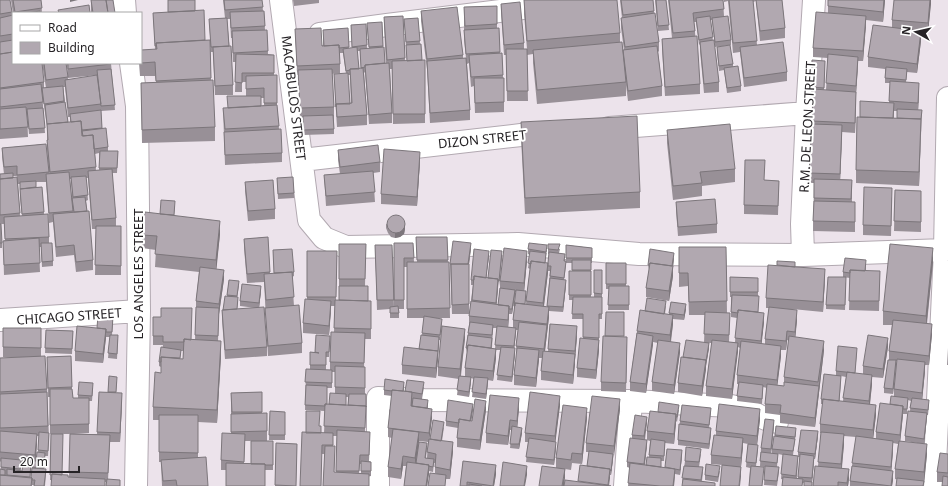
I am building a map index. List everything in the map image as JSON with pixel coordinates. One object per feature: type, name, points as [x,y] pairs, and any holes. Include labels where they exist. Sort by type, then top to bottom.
[{"type":"street","points":[[124,0],[125,12]]},
{"type":"street","name":"MACABULOS STREET","points":[[281,0],[309,220],[324,238],[346,247],[518,244],[639,254],[803,255],[945,250]]},
{"type":"street","points":[[286,39],[387,24],[589,0]]},
{"type":"street","name":"R.M. DE LEON STREET","points":[[803,255],[802,224],[814,0]]},
{"type":"street","name":"LOS ANGELES STREET","points":[[131,64],[137,106],[139,311],[136,486]]},
{"type":"street","points":[[934,486],[945,250],[948,98]]},
{"type":"street","points":[[591,130],[807,113]]},
{"type":"street","name":"DIZON STREET","points":[[302,160],[568,131]]},
{"type":"street","name":"CHICAGO STREET","points":[[0,320],[139,311]]},
{"type":"street","points":[[378,486],[378,398],[424,400],[631,401],[731,406],[746,409],[766,419],[776,422]]},
{"type":"street","points":[[625,486],[631,401]]},
{"type":"building","points":[[0,0],[10,0],[12,12],[0,14]]},
{"type":"building","points":[[13,0],[41,0],[42,8],[15,12]]},
{"type":"building","points":[[91,0],[106,0],[108,12],[93,12]]},
{"type":"building","points":[[106,0],[113,0],[115,12],[108,12]]},
{"type":"building","points":[[168,0],[195,0],[195,11],[168,12]]},
{"type":"building","points":[[224,0],[262,0],[263,7],[225,10]]},
{"type":"building","points":[[524,0],[617,0],[620,33],[527,41]]},
{"type":"building","points":[[621,0],[653,0],[654,11],[623,15]]},
{"type":"building","points":[[656,0],[666,0],[669,25],[658,26]]},
{"type":"building","points":[[669,0],[723,0],[724,9],[693,13],[695,31],[673,33]]},
{"type":"building","points":[[729,0],[753,0],[757,41],[733,43]]},
{"type":"building","points":[[756,0],[782,0],[785,28],[760,31]]},
{"type":"building","points":[[828,0],[884,0],[883,12],[828,6]]},
{"type":"building","points":[[894,0],[930,0],[928,23],[892,20]]},
{"type":"building","points":[[520,2],[524,43],[504,45],[501,4]]},
{"type":"building","points":[[89,5],[90,12],[59,12],[58,10]]},
{"type":"building","points":[[497,6],[497,24],[465,26],[464,7]]},
{"type":"building","points":[[457,7],[463,55],[427,59],[421,11]]},
{"type":"building","points":[[204,10],[205,40],[156,43],[155,46],[153,13]]},
{"type":"building","points":[[264,11],[265,26],[231,28],[230,12]]},
{"type":"building","points":[[816,12],[866,16],[863,51],[813,48]]},
{"type":"building","points":[[655,13],[659,42],[625,47],[621,18]]},
{"type":"building","points":[[12,15],[12,34],[0,36],[0,18]]},
{"type":"building","points":[[403,16],[405,58],[387,60],[384,17]]},
{"type":"building","points":[[710,16],[713,37],[699,40],[696,18]]},
{"type":"building","points":[[728,16],[731,40],[715,42],[712,18]]},
{"type":"building","points":[[227,18],[229,46],[211,47],[209,19]]},
{"type":"building","points":[[418,18],[420,41],[406,42],[404,19]]},
{"type":"building","points":[[382,22],[383,46],[369,47],[367,23]]},
{"type":"building","points":[[366,24],[367,45],[352,47],[351,25]]},
{"type":"building","points":[[873,25],[921,31],[917,64],[868,57]]},
{"type":"building","points":[[321,28],[322,46],[339,45],[340,64],[297,66],[295,29]]},
{"type":"building","points":[[348,28],[349,47],[339,48],[339,45],[324,46],[323,30]]},
{"type":"building","points":[[499,28],[500,52],[466,54],[464,30]]},
{"type":"building","points":[[267,30],[268,51],[233,53],[232,31]]},
{"type":"building","points":[[697,36],[700,84],[665,87],[662,39]]},
{"type":"building","points":[[12,40],[12,52],[0,54],[0,42]]},
{"type":"building","points":[[210,40],[211,78],[156,81],[155,62],[142,63],[142,50],[157,49],[156,43]]},
{"type":"building","points":[[714,40],[719,82],[704,84],[700,42]]},
{"type":"building","points":[[622,42],[626,82],[537,90],[533,50]]},
{"type":"building","points":[[783,42],[787,72],[744,78],[740,47]]},
{"type":"building","points":[[421,44],[422,60],[407,61],[406,45]]},
{"type":"building","points":[[730,45],[733,64],[719,66],[717,47]]},
{"type":"building","points":[[231,46],[233,85],[215,86],[213,47]]},
{"type":"building","points":[[657,46],[662,86],[628,91],[623,50]]},
{"type":"building","points":[[357,47],[359,69],[350,69],[346,71],[343,49]]},
{"type":"building","points":[[384,47],[385,63],[365,65],[365,67],[361,68],[360,49]]},
{"type":"building","points":[[506,49],[527,49],[528,91],[507,91]]},
{"type":"building","points":[[12,52],[12,64],[42,64],[44,82],[0,88],[0,54]]},
{"type":"building","points":[[502,53],[503,75],[471,77],[469,55]]},
{"type":"building","points":[[236,54],[274,55],[274,73],[242,73],[242,83],[235,82]]},
{"type":"building","points":[[828,54],[858,57],[856,86],[826,83]]},
{"type":"building","points":[[466,58],[470,110],[430,113],[427,61]]},
{"type":"building","points":[[425,60],[425,114],[393,114],[392,61]]},
{"type":"building","points":[[812,60],[825,61],[824,88],[811,87]]},
{"type":"building","points":[[389,63],[392,113],[369,115],[365,65]]},
{"type":"building","points":[[44,64],[66,64],[68,77],[46,80]]},
{"type":"building","points":[[68,64],[111,64],[68,69]]},
{"type":"building","points":[[738,66],[741,86],[727,88],[724,68]]},
{"type":"building","points":[[886,67],[907,69],[906,80],[885,78]]},
{"type":"building","points":[[363,68],[367,115],[337,117],[336,104],[352,103],[350,69]]},
{"type":"building","points":[[111,69],[115,105],[101,106],[97,70]]},
{"type":"building","points":[[332,69],[334,107],[300,108],[298,70]]},
{"type":"building","points":[[348,73],[350,104],[336,104],[336,107],[334,74]]},
{"type":"building","points":[[97,75],[101,104],[68,108],[65,80]]},
{"type":"building","points":[[277,75],[277,103],[264,103],[264,88],[246,89],[246,76]]},
{"type":"building","points":[[474,78],[504,78],[504,102],[475,103]]},
{"type":"building","points":[[213,80],[215,127],[142,130],[141,83]]},
{"type":"building","points":[[890,81],[919,83],[918,103],[889,101]]},
{"type":"building","points":[[41,84],[43,102],[0,107],[0,89]]},
{"type":"building","points":[[63,86],[64,101],[44,104],[42,88]]},
{"type":"building","points":[[813,89],[856,92],[855,123],[812,121]]},
{"type":"building","points":[[227,96],[261,96],[261,106],[228,108]]},
{"type":"building","points":[[860,101],[894,103],[893,118],[860,117]]},
{"type":"building","points":[[65,102],[68,122],[47,124],[45,105]]},
{"type":"building","points":[[277,105],[279,126],[225,129],[223,108]]},
{"type":"building","points":[[26,107],[28,127],[0,129],[0,109]]},
{"type":"building","points":[[43,108],[45,128],[29,129],[27,109]]},
{"type":"building","points":[[897,109],[922,110],[921,119],[897,118]]},
{"type":"building","points":[[101,110],[102,128],[82,130],[81,121],[71,122],[70,114]]},
{"type":"building","points":[[333,115],[334,129],[303,130],[303,116]]},
{"type":"building","points":[[637,116],[640,192],[525,198],[521,122]]},
{"type":"building","points":[[857,117],[921,119],[919,172],[856,170]]},
{"type":"building","points":[[81,121],[82,136],[93,135],[96,167],[50,172],[47,124]]},
{"type":"building","points":[[730,124],[735,169],[700,172],[702,183],[673,186],[667,130]]},
{"type":"building","points":[[812,124],[842,125],[840,174],[809,173]]},
{"type":"building","points":[[106,128],[108,147],[94,149],[93,135],[83,136],[82,131]]},
{"type":"building","points":[[281,129],[282,153],[225,155],[224,132]]},
{"type":"building","points":[[46,144],[49,172],[17,175],[17,166],[4,167],[2,148]]},
{"type":"building","points":[[378,145],[380,162],[340,167],[338,150]]},
{"type":"building","points":[[384,149],[420,152],[417,197],[381,194]]},
{"type":"building","points":[[100,151],[118,151],[117,168],[99,168]]},
{"type":"building","points":[[745,160],[765,160],[764,180],[779,181],[778,206],[744,205]]},
{"type":"building","points":[[112,169],[116,218],[92,220],[88,171]]},
{"type":"building","points":[[373,171],[375,192],[326,196],[324,175]]},
{"type":"building","points":[[69,172],[73,211],[49,213],[46,174]]},
{"type":"building","points":[[13,173],[13,178],[0,179],[0,174]]},
{"type":"building","points":[[86,176],[88,195],[73,197],[71,177]]},
{"type":"building","points":[[17,177],[20,213],[0,215],[0,179]]},
{"type":"building","points":[[293,177],[294,193],[278,194],[277,178]]},
{"type":"building","points":[[814,179],[852,180],[851,199],[814,198]]},
{"type":"building","points":[[273,180],[275,209],[248,211],[245,182]]},
{"type":"building","points":[[36,181],[36,187],[20,189],[20,182]]},
{"type":"building","points":[[42,187],[44,212],[22,214],[20,189]]},
{"type":"building","points":[[864,187],[892,188],[891,226],[863,225]]},
{"type":"building","points":[[895,190],[921,191],[921,222],[894,221]]},
{"type":"building","points":[[85,197],[87,211],[74,212],[72,198]]},
{"type":"building","points":[[715,199],[717,224],[678,227],[676,202]]},
{"type":"building","points":[[161,200],[175,201],[174,215],[160,214]]},
{"type":"building","points":[[814,201],[855,202],[855,222],[813,221]]},
{"type":"building","points":[[89,211],[93,260],[76,262],[74,245],[56,247],[53,214]]},
{"type":"building","points":[[145,212],[220,221],[216,260],[155,254],[157,236],[142,235]]},
{"type":"building","points":[[48,214],[49,237],[5,239],[4,217]]},
{"type":"building","points":[[396,215],[400,216],[404,220],[404,228],[400,232],[396,233],[392,232],[388,228],[387,224],[388,220],[392,216]]},
{"type":"building","points":[[1,224],[2,243],[0,243]]},
{"type":"building","points":[[96,226],[121,226],[121,266],[95,265]]},
{"type":"building","points":[[268,237],[270,272],[247,274],[244,239]]},
{"type":"building","points":[[416,237],[447,237],[448,260],[417,260]]},
{"type":"building","points":[[39,238],[40,263],[4,265],[3,241]]},
{"type":"building","points":[[453,241],[471,243],[468,264],[450,264]]},
{"type":"building","points":[[41,243],[52,243],[53,261],[42,262]]},
{"type":"building","points":[[394,243],[413,243],[414,258],[404,258],[404,300],[394,300]]},
{"type":"building","points":[[529,243],[547,245],[546,252],[528,249]]},
{"type":"building","points":[[339,244],[366,244],[365,279],[339,279]]},
{"type":"building","points":[[548,244],[560,244],[558,250],[548,249]]},
{"type":"building","points":[[890,244],[933,248],[926,316],[883,311]]},
{"type":"building","points":[[375,245],[392,245],[394,300],[377,300]]},
{"type":"building","points":[[566,245],[592,248],[592,258],[566,258]]},
{"type":"building","points":[[679,247],[726,247],[727,301],[689,302],[688,273],[679,273]]},
{"type":"building","points":[[504,248],[527,251],[524,283],[500,281]]},
{"type":"building","points":[[292,249],[294,272],[274,273],[273,250]]},
{"type":"building","points":[[474,249],[489,251],[486,278],[474,276],[474,280],[471,280]]},
{"type":"building","points":[[650,249],[674,253],[672,266],[650,263],[648,265]]},
{"type":"building","points":[[491,250],[502,251],[499,281],[498,279],[488,278]]},
{"type":"building","points":[[307,251],[337,251],[336,297],[307,297]]},
{"type":"building","points":[[530,251],[546,253],[545,263],[531,261],[531,264],[528,263]]},
{"type":"building","points":[[549,252],[565,254],[564,261],[566,261],[564,278],[550,276],[551,266],[548,266]]},
{"type":"building","points":[[845,258],[866,260],[865,271],[850,270],[850,273],[843,272]]},
{"type":"building","points":[[572,260],[591,260],[591,270],[572,270]]},
{"type":"building","points":[[531,261],[548,263],[543,303],[526,301]]},
{"type":"building","points":[[777,261],[795,262],[795,267],[777,265]]},
{"type":"building","points":[[407,262],[449,262],[450,308],[407,309]]},
{"type":"building","points":[[606,263],[626,263],[626,284],[606,284]]},
{"type":"building","points":[[650,263],[673,266],[669,291],[646,288]]},
{"type":"building","points":[[451,264],[469,264],[469,304],[452,305]]},
{"type":"building","points":[[768,265],[825,269],[823,302],[766,298]]},
{"type":"building","points":[[200,267],[224,270],[219,304],[196,301]]},
{"type":"building","points":[[594,270],[602,270],[602,294],[594,293]]},
{"type":"building","points":[[850,270],[880,271],[879,301],[849,301]]},
{"type":"building","points":[[569,271],[591,271],[591,295],[569,295]]},
{"type":"building","points":[[292,272],[294,297],[266,300],[264,274]]},
{"type":"building","points":[[474,276],[498,279],[496,303],[472,300]]},
{"type":"building","points":[[730,277],[758,278],[758,292],[730,292]]},
{"type":"building","points":[[828,277],[846,277],[845,305],[826,305]]},
{"type":"building","points":[[550,278],[566,280],[563,307],[547,306]]},
{"type":"building","points":[[229,280],[239,281],[237,296],[227,295]]},
{"type":"building","points":[[242,284],[261,286],[259,303],[240,301]]},
{"type":"building","points":[[339,286],[368,286],[368,301],[339,300]]},
{"type":"building","points":[[609,286],[629,286],[629,305],[608,305]]},
{"type":"building","points":[[500,288],[515,290],[512,309],[509,309],[509,306],[498,305]]},
{"type":"building","points":[[516,290],[526,291],[525,304],[515,303],[514,306]]},
{"type":"building","points":[[732,295],[759,296],[758,312],[738,310],[738,313],[731,312]]},
{"type":"building","points":[[225,296],[238,297],[237,309],[223,310]]},
{"type":"building","points":[[573,297],[602,297],[602,314],[599,314],[599,338],[583,337],[583,314],[572,314]]},
{"type":"building","points":[[647,298],[666,301],[664,314],[645,311]]},
{"type":"building","points":[[305,299],[331,301],[329,326],[303,323]]},
{"type":"building","points":[[335,300],[371,301],[371,329],[334,328]]},
{"type":"building","points":[[471,301],[509,306],[508,320],[469,316]]},
{"type":"building","points":[[671,302],[686,304],[684,315],[669,313]]},
{"type":"building","points":[[515,303],[549,307],[547,324],[513,320]]},
{"type":"building","points":[[299,305],[302,343],[268,346],[265,308]]},
{"type":"building","points":[[398,306],[399,313],[390,313],[390,307]]},
{"type":"building","points":[[196,307],[219,308],[218,336],[195,335]]},
{"type":"building","points":[[264,307],[267,347],[225,350],[222,310]]},
{"type":"building","points":[[769,307],[797,310],[795,332],[787,331],[786,341],[765,339]]},
{"type":"building","points":[[161,308],[192,308],[191,340],[184,339],[184,342],[163,342],[163,336],[153,336],[153,317],[161,317]]},
{"type":"building","points":[[640,310],[673,315],[670,335],[637,331]]},
{"type":"building","points":[[738,310],[764,313],[761,341],[735,338]]},
{"type":"building","points":[[606,312],[624,312],[624,336],[605,336]]},
{"type":"building","points":[[705,312],[730,313],[729,335],[704,334]]},
{"type":"building","points":[[98,315],[113,316],[112,332],[106,332],[106,329],[97,328]]},
{"type":"building","points":[[424,316],[442,319],[440,335],[422,333]]},
{"type":"building","points":[[893,320],[932,324],[929,356],[889,351]]},
{"type":"building","points":[[470,322],[493,325],[492,335],[468,333]]},
{"type":"building","points":[[519,322],[547,325],[544,349],[516,346]]},
{"type":"building","points":[[550,324],[577,326],[575,351],[548,349]]},
{"type":"building","points":[[77,326],[106,329],[103,354],[75,351]]},
{"type":"building","points":[[442,326],[465,329],[460,369],[438,367]]},
{"type":"building","points":[[497,326],[516,328],[514,346],[495,345]]},
{"type":"building","points":[[3,328],[41,328],[41,348],[3,347]]},
{"type":"building","points":[[46,330],[73,331],[72,349],[45,348]]},
{"type":"building","points":[[331,332],[365,333],[364,363],[330,362]]},
{"type":"building","points":[[637,333],[653,336],[646,384],[630,382]]},
{"type":"building","points":[[110,335],[118,335],[117,354],[108,353]]},
{"type":"building","points":[[316,335],[330,336],[329,352],[326,352],[326,365],[310,365],[310,352],[319,353],[315,352]]},
{"type":"building","points":[[421,335],[439,337],[438,351],[419,349]]},
{"type":"building","points":[[468,335],[492,338],[491,348],[468,345],[466,348]]},
{"type":"building","points":[[868,335],[888,338],[883,369],[863,366]]},
{"type":"building","points":[[603,336],[627,337],[626,383],[601,382]]},
{"type":"building","points":[[789,336],[824,341],[818,382],[784,377]]},
{"type":"building","points":[[580,338],[599,340],[596,370],[577,368]]},
{"type":"building","points":[[184,339],[221,341],[217,410],[153,407],[155,372],[161,373],[161,357],[183,359]]},
{"type":"building","points":[[658,340],[680,343],[674,385],[652,382]]},
{"type":"building","points":[[686,340],[709,343],[706,361],[683,357]]},
{"type":"building","points":[[712,340],[738,343],[732,389],[706,386]]},
{"type":"building","points":[[741,341],[781,346],[777,380],[737,375]]},
{"type":"building","points":[[468,345],[496,349],[493,371],[465,368]]},
{"type":"building","points":[[838,346],[857,348],[855,373],[836,371]]},
{"type":"building","points":[[161,347],[181,350],[180,358],[161,357],[161,362],[159,362]]},
{"type":"building","points":[[404,347],[438,351],[436,368],[402,365]]},
{"type":"building","points":[[501,347],[515,348],[512,377],[497,375]]},
{"type":"building","points":[[517,348],[539,350],[536,378],[514,375]]},
{"type":"building","points":[[543,351],[575,354],[573,375],[541,371]]},
{"type":"building","points":[[45,356],[47,389],[0,392],[0,358]]},
{"type":"building","points":[[71,356],[72,387],[48,388],[47,357]]},
{"type":"building","points":[[681,357],[706,360],[702,386],[678,383]]},
{"type":"building","points":[[897,359],[925,362],[922,393],[894,389]]},
{"type":"building","points":[[888,360],[896,360],[893,389],[884,388]]},
{"type":"building","points":[[335,366],[365,367],[365,388],[335,387]]},
{"type":"building","points":[[306,369],[332,370],[332,383],[305,382]]},
{"type":"building","points":[[847,372],[872,375],[869,401],[843,398]]},
{"type":"building","points":[[824,374],[841,376],[839,401],[821,399]]},
{"type":"building","points":[[109,376],[117,377],[116,392],[108,392]]},
{"type":"building","points":[[459,376],[471,377],[469,392],[457,390]]},
{"type":"building","points":[[474,377],[488,378],[486,394],[472,392]]},
{"type":"building","points":[[385,379],[404,382],[403,391],[384,390]]},
{"type":"building","points":[[407,380],[424,382],[422,394],[405,391]]},
{"type":"building","points":[[79,382],[93,383],[92,396],[78,395]]},
{"type":"building","points":[[739,382],[763,385],[762,399],[737,396]]},
{"type":"building","points":[[784,382],[819,386],[815,418],[780,413],[781,405],[765,404],[767,384],[784,386]]},
{"type":"building","points":[[306,385],[327,386],[327,404],[325,404],[325,406],[305,405]]},
{"type":"building","points":[[50,389],[72,389],[73,398],[89,398],[89,424],[50,425]]},
{"type":"building","points":[[392,390],[412,392],[411,406],[432,409],[429,433],[388,428]]},
{"type":"building","points":[[47,392],[48,426],[0,428],[0,394]]},
{"type":"building","points":[[99,392],[122,393],[120,433],[97,432]]},
{"type":"building","points":[[262,392],[262,412],[232,412],[231,393]]},
{"type":"building","points":[[530,392],[560,396],[555,436],[525,433]]},
{"type":"building","points":[[330,393],[346,394],[346,405],[329,404]]},
{"type":"building","points":[[349,394],[366,394],[366,406],[348,405]]},
{"type":"building","points":[[490,395],[519,398],[517,421],[510,420],[508,436],[486,433]]},
{"type":"building","points":[[592,396],[620,399],[614,446],[586,443]]},
{"type":"building","points":[[891,396],[908,398],[907,409],[903,409],[903,406],[890,404]]},
{"type":"building","points":[[413,398],[428,400],[427,408],[412,406]]},
{"type":"building","points":[[912,398],[929,400],[928,410],[910,408]]},
{"type":"building","points":[[475,399],[486,401],[480,440],[457,438],[459,419],[472,421]]},
{"type":"building","points":[[823,399],[876,405],[873,430],[820,424]]},
{"type":"building","points":[[448,400],[473,404],[470,421],[459,419],[459,423],[446,421]]},
{"type":"building","points":[[659,402],[679,405],[677,417],[676,414],[658,412]]},
{"type":"building","points":[[880,403],[903,406],[900,435],[876,432]]},
{"type":"building","points":[[325,404],[366,406],[365,428],[324,426]]},
{"type":"building","points":[[719,404],[760,409],[757,436],[716,431]]},
{"type":"building","points":[[563,405],[587,408],[582,454],[572,453],[571,460],[556,458]]},
{"type":"building","points":[[682,405],[711,408],[709,425],[680,421]]},
{"type":"building","points":[[270,411],[285,412],[285,435],[269,435]]},
{"type":"building","points":[[306,411],[320,411],[319,426],[321,426],[321,433],[306,433]]},
{"type":"building","points":[[650,411],[676,414],[674,434],[647,431]]},
{"type":"building","points":[[908,411],[927,413],[924,439],[905,436]]},
{"type":"building","points":[[267,413],[267,431],[231,432],[231,414]]},
{"type":"building","points":[[159,415],[198,415],[198,453],[159,452]]},
{"type":"building","points":[[635,415],[647,417],[644,436],[632,435]]},
{"type":"building","points":[[765,419],[774,420],[771,449],[761,448]]},
{"type":"building","points":[[433,420],[444,422],[441,441],[430,439]]},
{"type":"building","points":[[679,424],[711,428],[709,444],[678,440]]},
{"type":"building","points":[[512,426],[522,428],[519,444],[510,444]]},
{"type":"building","points":[[776,426],[796,428],[795,437],[775,435]]},
{"type":"building","points":[[393,429],[419,432],[415,458],[403,456],[401,469],[388,467]]},
{"type":"building","points":[[337,430],[370,432],[369,455],[360,455],[359,471],[336,471]]},
{"type":"building","points":[[801,430],[818,431],[815,454],[798,452]]},
{"type":"building","points":[[0,431],[37,434],[35,455],[0,452]]},
{"type":"building","points":[[39,432],[49,433],[48,451],[38,450]]},
{"type":"building","points":[[302,432],[333,433],[333,445],[322,445],[321,486],[300,486]]},
{"type":"building","points":[[821,432],[844,434],[841,464],[818,462]]},
{"type":"building","points":[[222,433],[245,434],[244,462],[221,460]]},
{"type":"building","points":[[51,434],[63,434],[62,475],[50,475]]},
{"type":"building","points":[[70,434],[110,435],[108,473],[69,472]]},
{"type":"building","points":[[714,435],[743,438],[741,458],[711,455]]},
{"type":"building","points":[[774,436],[795,439],[793,451],[772,449]]},
{"type":"building","points":[[856,436],[893,441],[891,467],[852,463]]},
{"type":"building","points":[[529,438],[556,442],[554,460],[526,457]]},
{"type":"building","points":[[630,438],[647,440],[644,464],[627,462]]},
{"type":"building","points":[[429,439],[453,442],[450,470],[435,467],[436,454],[427,452]]},
{"type":"building","points":[[651,439],[665,441],[664,456],[649,455]]},
{"type":"building","points":[[251,441],[273,441],[273,465],[251,464]]},
{"type":"building","points":[[899,441],[927,444],[924,472],[895,469]]},
{"type":"building","points":[[419,442],[427,443],[425,458],[434,459],[433,467],[416,463]]},
{"type":"building","points":[[276,443],[297,444],[296,486],[275,485]]},
{"type":"building","points":[[748,444],[758,445],[756,463],[746,462]]},
{"type":"building","points":[[325,446],[335,446],[334,472],[369,474],[369,486],[323,486]]},
{"type":"building","points":[[686,447],[701,449],[699,462],[685,461]]},
{"type":"building","points":[[667,449],[682,450],[680,470],[665,467]]},
{"type":"building","points":[[589,451],[613,454],[611,471],[610,469],[587,466]]},
{"type":"building","points":[[37,452],[45,453],[44,468],[32,467],[33,461],[36,461]]},
{"type":"building","points":[[761,452],[778,454],[777,463],[760,461]]},
{"type":"building","points":[[940,453],[948,454],[948,473],[937,472]]},
{"type":"building","points":[[783,454],[798,456],[796,476],[781,474]]},
{"type":"building","points":[[800,454],[814,456],[812,478],[798,477]]},
{"type":"building","points":[[206,457],[208,486],[177,486],[176,480],[163,481],[161,460]]},
{"type":"building","points":[[647,457],[661,458],[661,467],[646,465]]},
{"type":"building","points":[[1,458],[21,460],[20,469],[1,467]]},
{"type":"building","points":[[361,461],[371,462],[371,471],[361,471]]},
{"type":"building","points":[[463,461],[496,465],[493,486],[467,482],[467,486],[460,486]]},
{"type":"building","points":[[23,462],[31,462],[30,477],[7,475],[7,469],[22,471]]},
{"type":"building","points":[[407,462],[429,465],[426,486],[404,486]]},
{"type":"building","points":[[503,462],[527,466],[524,486],[500,486]]},
{"type":"building","points":[[226,463],[265,464],[265,486],[226,486]]},
{"type":"building","points":[[630,463],[675,469],[673,486],[628,483]]},
{"type":"building","points":[[706,464],[720,466],[718,477],[705,475]]},
{"type":"building","points":[[580,465],[610,469],[608,485],[578,481]]},
{"type":"building","points":[[722,465],[741,467],[739,486],[720,486]]},
{"type":"building","points":[[542,466],[565,469],[562,486],[539,486]]},
{"type":"building","points":[[684,466],[703,467],[701,480],[682,478]]},
{"type":"building","points":[[751,466],[764,467],[762,486],[749,486]]},
{"type":"building","points":[[765,466],[779,467],[777,481],[764,480]]},
{"type":"building","points":[[815,466],[849,469],[847,483],[838,482],[838,486],[813,486]]},
{"type":"building","points":[[852,466],[893,471],[891,486],[850,481]]},
{"type":"building","points":[[32,468],[46,469],[44,486],[34,486],[35,480],[32,480],[31,477]]},
{"type":"building","points":[[0,469],[5,470],[5,475],[0,475]]},
{"type":"building","points":[[430,473],[446,475],[445,486],[428,486]]},
{"type":"building","points":[[52,474],[68,475],[68,477],[105,479],[105,486],[51,486]]},
{"type":"building","points":[[0,475],[32,478],[31,486],[0,486]]},
{"type":"building","points":[[943,476],[948,477],[948,486],[942,486]]},
{"type":"building","points":[[783,477],[803,479],[802,486],[782,486]]},
{"type":"building","points":[[897,478],[924,481],[923,486],[896,486]]},
{"type":"building","points":[[107,479],[120,480],[120,486],[106,486]]},
{"type":"building","points":[[683,479],[715,483],[715,486],[682,486]]},
{"type":"building","points":[[565,480],[611,486],[564,486]]},
{"type":"building","points":[[804,481],[812,482],[812,486],[804,486]]},
{"type":"building","points":[[469,484],[482,486],[469,486]]}]
